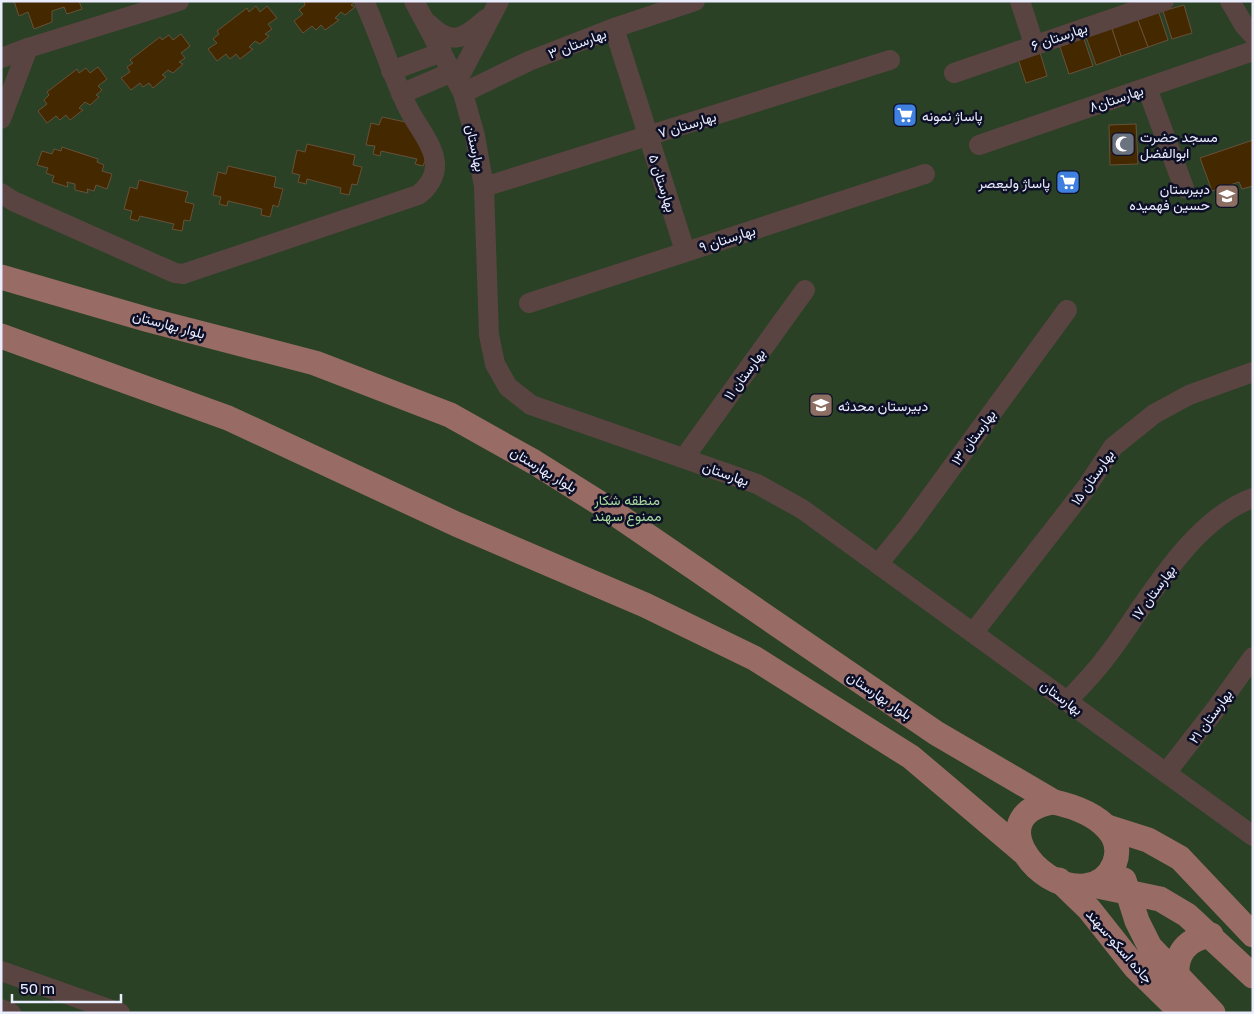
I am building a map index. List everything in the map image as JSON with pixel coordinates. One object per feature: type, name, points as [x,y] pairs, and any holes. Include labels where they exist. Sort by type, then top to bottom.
[{"type":"main road","name":"بلوار بهارستان","points":[[1,277],[149,320],[315,363],[450,415],[534,462],[601,504],[936,734],[1054,802]]},
{"type":"main road","points":[[1,336],[228,418],[456,524],[645,605],[754,658],[911,757],[1022,852],[1036,867],[1059,880],[1082,886],[1093,885],[1160,900],[1187,915],[1253,976]]},
{"type":"main road","points":[[1022,852],[1018,840],[1019,829],[1024,818],[1032,809],[1042,804],[1054,802],[1083,811],[1107,827],[1148,840],[1180,858],[1253,935]]},
{"type":"main road","points":[[1093,885],[1108,875],[1116,860],[1117,848],[1114,837],[1107,827]]},
{"type":"main road","name":"جاده اسکو-سهند","points":[[1116,860],[1137,921],[1150,947],[1212,1013]]},
{"type":"main road","name":"جاده اسکو-سهند","points":[[1059,880],[1089,909],[1135,967],[1182,1013]]},
{"type":"main road","points":[[1178,977],[1176,965],[1180,953],[1188,943],[1198,937],[1210,935]]},
{"type":"street","points":[[1,58],[179,1]]},
{"type":"street","points":[[1,193],[13,201],[175,274],[191,272],[418,195],[426,189],[434,174],[435,163],[431,150],[401,94],[364,1]]},
{"type":"street","name":"بهارستان ۳","points":[[401,94],[458,82],[529,61],[614,28],[695,1]]},
{"type":"street","points":[[1020,1],[1034,44]]},
{"type":"street","name":"بهارستان ۶","points":[[954,73],[1164,1]]},
{"type":"street","points":[[1230,1],[1244,25],[1253,35]]},
{"type":"street","points":[[418,9],[445,37],[454,38],[472,31],[496,7]]},
{"type":"street","points":[[458,82],[496,7]]},
{"type":"street","name":"بهارستان","points":[[418,9],[458,82],[475,136],[484,187],[489,335],[495,364],[508,387],[531,405],[757,484],[802,509],[1253,836]]},
{"type":"street","name":"بهارستان ۵","points":[[614,28],[685,251]]},
{"type":"street","points":[[1,119],[28,48]]},
{"type":"street","name":"بهارستان۸","points":[[979,145],[1253,51]]},
{"type":"street","points":[[391,71],[442,52]]},
{"type":"street","name":"بهارستان ۷","points":[[484,187],[890,60]]},
{"type":"street","points":[[1147,88],[1184,188]]},
{"type":"street","name":"بهارستان ۹","points":[[529,303],[925,174]]},
{"type":"street","name":"بهارستان ۱۱","points":[[684,458],[804,290]]},
{"type":"street","name":"بهارستان ۱۳","points":[[878,564],[909,526],[1067,310]]},
{"type":"street","name":"بهارستان ۱۵","points":[[973,633],[1086,488],[1112,447],[1154,414],[1189,395],[1253,372]]},
{"type":"street","name":"بهارستان ۱۷","points":[[1067,701],[1109,653],[1149,595],[1180,556],[1213,522],[1253,498]]},
{"type":"street","name":"بهارستان ۲۱","points":[[1166,773],[1253,657]]},
{"type":"street","points":[[1,971],[120,1013]]},
{"type":"street","points":[[1,1009],[11,1013]]},
{"type":"green space","name":"منطقه شکار ممنوع سهند","points":[[1,1],[1253,1],[1253,1013],[1,1013]]},
{"type":"building","points":[[14,1],[79,1],[82,9],[67,14],[64,7],[52,11],[52,22],[34,29],[28,12],[19,16]]},
{"type":"building","points":[[304,1],[356,1],[351,5],[355,7],[345,15],[341,12],[335,18],[339,20],[325,30],[321,25],[316,30],[312,26],[303,33],[294,21],[303,14],[299,10],[305,5]]},
{"type":"building","points":[[1184,5],[1192,33],[1172,39],[1163,11]]},
{"type":"building","points":[[256,6],[260,12],[267,6],[277,18],[268,24],[272,29],[265,34],[269,36],[260,44],[255,41],[249,47],[253,49],[240,59],[236,54],[230,59],[226,54],[217,61],[208,49],[217,43],[213,39],[219,34],[217,31],[247,8],[249,12]]},
{"type":"building","points":[[1158,10],[1168,40],[1148,47],[1137,18]]},
{"type":"building","points":[[1137,18],[1148,47],[1121,56],[1111,26]]},
{"type":"building","points":[[1111,26],[1121,56],[1096,65],[1085,34]]},
{"type":"building","points":[[181,34],[190,46],[181,53],[185,58],[179,62],[183,64],[173,73],[168,70],[162,75],[166,77],[153,88],[149,83],[143,87],[140,83],[131,90],[121,78],[130,72],[127,67],[133,63],[130,60],[160,37],[162,40],[169,35],[173,40]]},
{"type":"building","points":[[1083,36],[1093,66],[1069,74],[1059,44]]},
{"type":"building","points":[[1038,46],[1047,76],[1026,83],[1016,53]]},
{"type":"building","points":[[98,67],[107,79],[98,86],[102,90],[96,95],[99,97],[90,105],[85,102],[79,108],[83,110],[70,120],[66,115],[60,120],[56,116],[47,123],[38,111],[47,104],[44,100],[49,95],[47,92],[77,69],[79,73],[86,68],[90,73]]},
{"type":"building","points":[[382,117],[429,127],[427,156],[423,166],[415,164],[417,159],[381,151],[380,156],[373,154],[375,146],[366,145],[371,123],[379,125]]},
{"type":"building","name":"مسجد حضرت ابوالفضل","points":[[1136,124],[1138,164],[1110,165],[1109,125]]},
{"type":"building","points":[[1253,140],[1253,186],[1242,189],[1239,182],[1212,191],[1200,158]]},
{"type":"building","points":[[307,144],[355,155],[353,165],[362,167],[357,185],[352,184],[349,195],[340,193],[341,188],[307,179],[306,184],[298,182],[300,175],[292,173],[297,150],[305,152]]},
{"type":"building","points":[[62,147],[98,159],[97,162],[104,165],[102,171],[112,174],[107,189],[96,185],[94,191],[87,189],[88,193],[75,190],[75,184],[67,182],[68,187],[52,182],[54,176],[46,173],[48,168],[37,165],[42,151],[52,154],[54,149],[61,151]]},
{"type":"building","points":[[228,166],[276,177],[274,187],[283,189],[278,207],[273,205],[270,217],[261,215],[262,209],[228,201],[227,206],[219,204],[221,197],[213,195],[218,172],[226,174]]},
{"type":"building","points":[[139,180],[188,192],[185,202],[194,204],[190,221],[184,220],[182,231],[172,229],[174,224],[140,216],[138,221],[130,219],[132,211],[124,209],[130,187],[137,189]]},
{"type":"place","name":"پاساژ نمونه","points":[[905,115]]},
{"type":"place","name":"مسجد حضرت ابوالفضل","points":[[1123,144]]},
{"type":"place","name":"پاساژ ولیعصر","points":[[1068,182]]},
{"type":"place","name":"دبیرستان حسین فهمیده","points":[[1227,196]]},
{"type":"place","name":"دبیرستان محدثه","points":[[821,405]]}]
